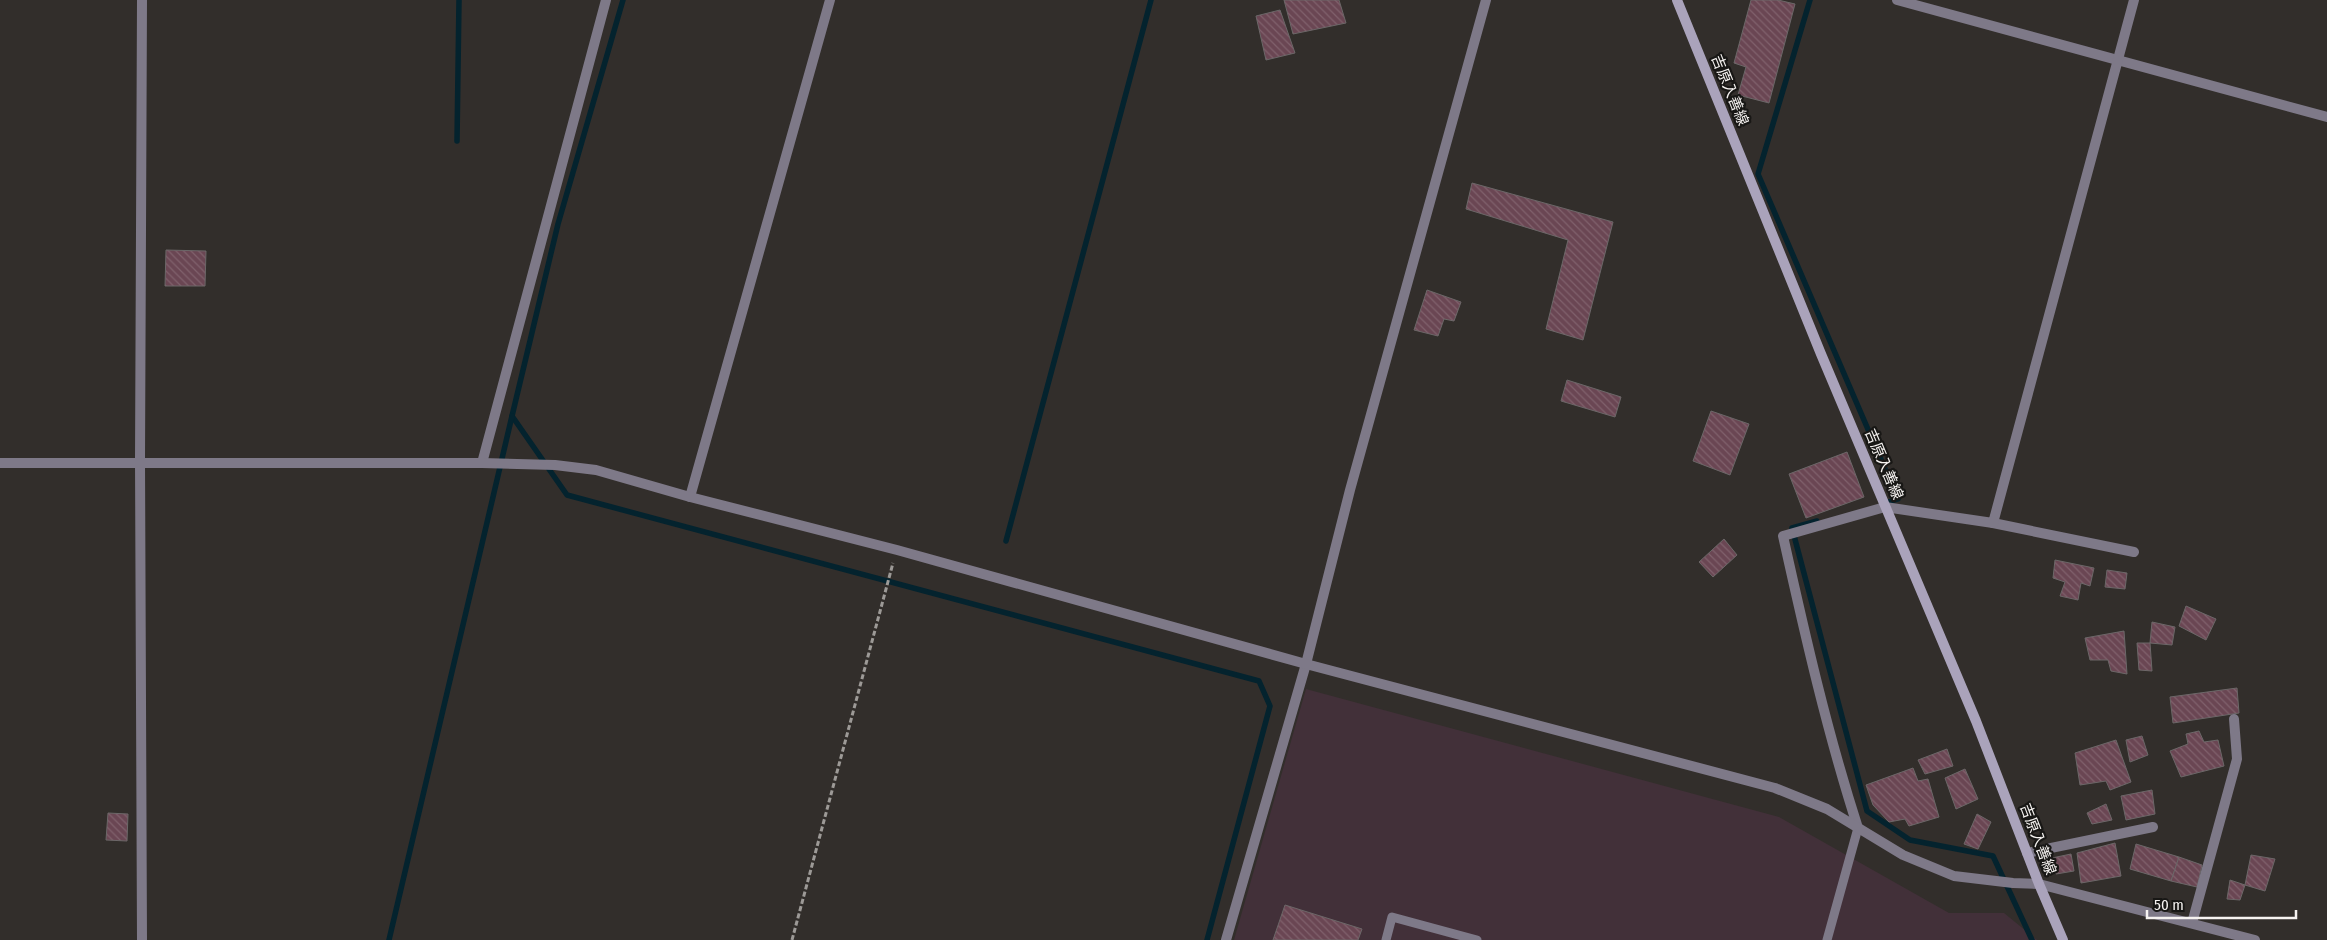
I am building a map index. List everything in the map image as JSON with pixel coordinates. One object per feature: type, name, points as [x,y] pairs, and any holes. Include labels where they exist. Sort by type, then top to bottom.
[{"type":"main road","name":"吉原入善線","points":[[1677,0],[1885,507],[1976,721],[2039,884],[2063,940]]},
{"type":"street","points":[[142,0],[140,462],[142,940]]},
{"type":"street","points":[[482,462],[606,0]]},
{"type":"street","points":[[690,497],[830,0]]},
{"type":"street","points":[[1226,940],[1306,664],[1350,490],[1486,0]]},
{"type":"street","points":[[1897,0],[2327,117]]},
{"type":"street","points":[[1993,523],[2134,0]]},
{"type":"street","points":[[0,463],[482,462],[555,465],[596,470],[690,497],[896,550],[1306,664],[1775,788],[1827,809],[1903,855],[1954,876],[2039,884],[2255,940]]},
{"type":"street","points":[[1858,828],[1839,768],[1810,658],[1783,536],[1885,507],[1993,523],[2134,552]]},
{"type":"street","points":[[2192,923],[2237,759],[2234,719]]},
{"type":"street","points":[[2027,852],[2153,827]]},
{"type":"lane","points":[[1827,940],[1858,828]]},
{"type":"lane","points":[[1386,940],[1392,918],[1478,940]]},
{"type":"path","points":[[792,940],[896,550]]},
{"type":"shaded area","points":[[1306,689],[1779,817],[1949,913],[2004,913],[2037,940],[1234,940]]},
{"type":"building","points":[[1284,0],[1339,0],[1346,23],[1293,34]]},
{"type":"building","points":[[1751,0],[1778,0],[1795,4],[1769,103],[1738,95],[1746,67],[1734,63]]},
{"type":"building","points":[[1280,10],[1295,53],[1266,60],[1256,16]]},
{"type":"building","points":[[1472,183],[1613,222],[1583,340],[1546,329],[1568,240],[1466,209]]},
{"type":"building","points":[[166,250],[206,251],[205,286],[165,286]]},
{"type":"building","points":[[1427,290],[1461,302],[1454,321],[1444,319],[1438,336],[1414,330]]},
{"type":"building","points":[[1567,380],[1621,397],[1615,417],[1561,401]]},
{"type":"building","points":[[1711,411],[1749,424],[1730,475],[1693,461]]},
{"type":"building","points":[[1847,452],[1864,497],[1806,518],[1789,474]]},
{"type":"building","points":[[1724,539],[1737,555],[1713,577],[1699,562]]},
{"type":"building","points":[[2055,560],[2094,568],[2090,586],[2081,583],[2078,600],[2060,596],[2065,582],[2053,578]]},
{"type":"building","points":[[2107,570],[2127,573],[2125,589],[2105,587]]},
{"type":"building","points":[[2186,606],[2216,619],[2206,640],[2179,626]]},
{"type":"building","points":[[2152,622],[2175,627],[2172,645],[2150,643]]},
{"type":"building","points":[[2124,631],[2127,674],[2111,671],[2108,660],[2090,660],[2085,638]]},
{"type":"building","points":[[2137,643],[2150,643],[2152,671],[2139,670]]},
{"type":"building","points":[[2237,688],[2239,713],[2173,723],[2170,697]]},
{"type":"building","points":[[2199,731],[2204,742],[2218,740],[2224,766],[2181,777],[2170,751],[2188,744],[2186,734]]},
{"type":"building","points":[[2142,736],[2148,755],[2130,762],[2126,740]]},
{"type":"building","points":[[2116,740],[2131,782],[2110,790],[2106,781],[2080,785],[2075,753]]},
{"type":"building","points":[[1947,749],[1953,766],[1925,774],[1918,760]]},
{"type":"building","points":[[1913,768],[1918,781],[1928,779],[1939,817],[1909,826],[1905,819],[1889,822],[1873,805],[1866,785]]},
{"type":"building","points":[[1965,769],[1978,799],[1956,809],[1945,778]]},
{"type":"building","points":[[2152,790],[2155,814],[2126,820],[2121,796]]},
{"type":"building","points":[[2106,804],[2112,820],[2092,824],[2087,813]]},
{"type":"building","points":[[108,813],[128,814],[127,841],[106,840]]},
{"type":"building","points":[[1977,814],[1991,822],[1978,849],[1964,844]]},
{"type":"building","points":[[2115,843],[2121,876],[2081,883],[2077,853]]},
{"type":"building","points":[[2136,844],[2179,857],[2171,881],[2130,869]]},
{"type":"building","points":[[2071,854],[2074,871],[2056,874],[2052,858]]},
{"type":"building","points":[[2251,855],[2275,859],[2265,891],[2245,885]]},
{"type":"building","points":[[2179,857],[2202,865],[2197,887],[2171,881]]},
{"type":"building","points":[[2230,880],[2245,885],[2240,900],[2227,899]]},
{"type":"building","points":[[1285,905],[1362,929],[1358,940],[1273,940]]},
{"type":"waterway","points":[[457,141],[459,0]]},
{"type":"waterway","points":[[623,0],[558,224],[512,416],[567,495],[1259,681],[1270,706],[1207,940]]},
{"type":"waterway","points":[[1006,541],[1151,0]]},
{"type":"waterway","points":[[1810,0],[1758,174],[1898,499],[1882,504]]},
{"type":"waterway","points":[[389,940],[512,416]]},
{"type":"waterway","points":[[1817,521],[1792,528],[1867,811],[1910,840],[1993,856],[2032,940]]}]
